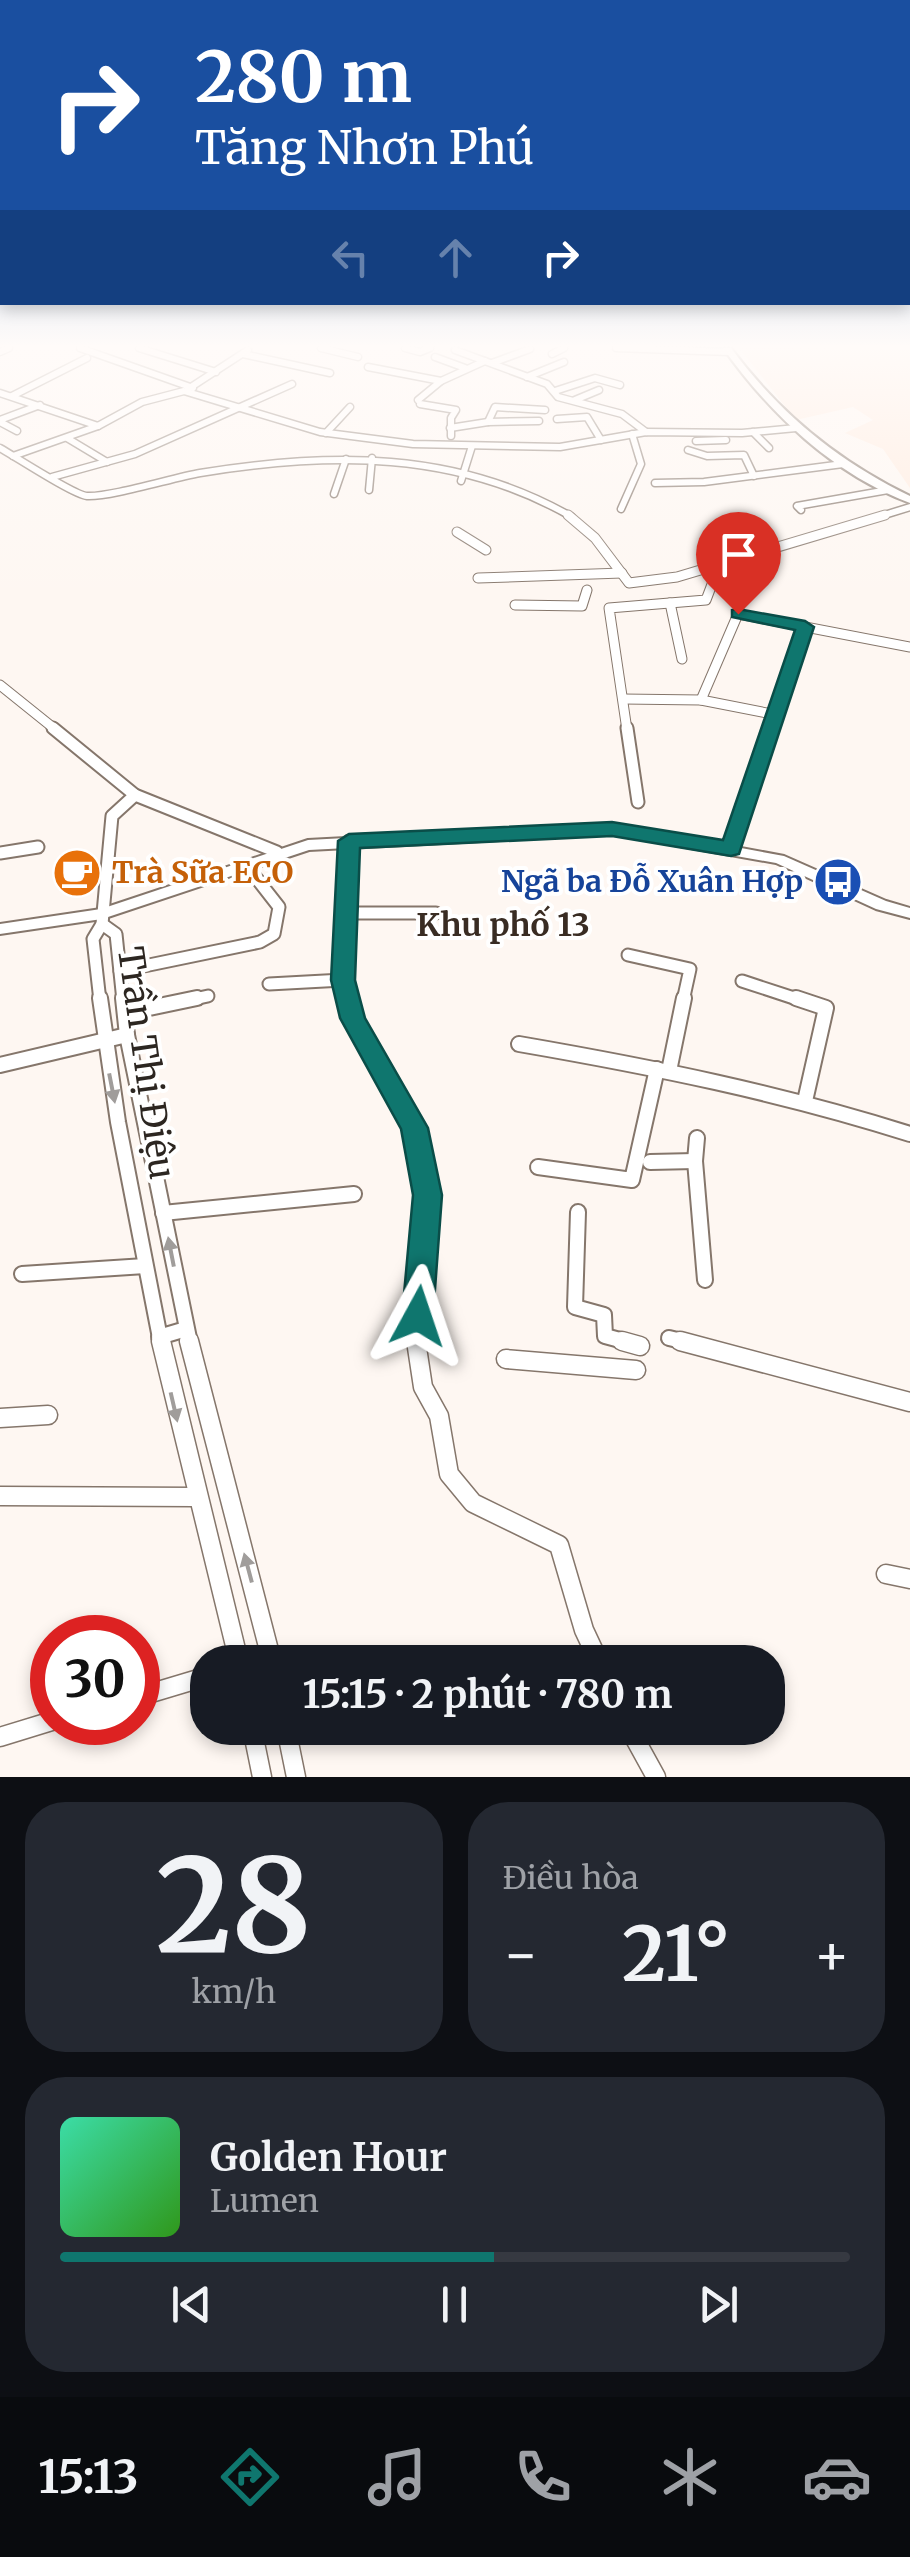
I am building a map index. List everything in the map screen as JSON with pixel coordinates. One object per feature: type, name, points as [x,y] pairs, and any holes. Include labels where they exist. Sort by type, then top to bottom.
[{"type":"street","points":[[12,456],[85,431]]},
{"type":"street","points":[[52,477],[107,462],[186,431]]},
{"type":"street","points":[[319,431],[378,442],[560,447],[646,432],[754,433],[769,448]]},
{"type":"street","points":[[450,431],[452,445]]},
{"type":"street","points":[[595,431],[600,440]]},
{"type":"street","points":[[696,441],[771,431]]},
{"type":"street","points":[[800,431],[843,464],[910,504]]},
{"type":"street","points":[[621,508],[641,464],[632,434]]},
{"type":"street","points":[[66,438],[107,462]]},
{"type":"street","points":[[461,481],[472,446]]},
{"type":"street","points":[[0,448],[85,496],[194,473],[346,458],[467,468],[530,494],[578,522],[609,552],[629,583],[654,584],[730,560],[796,545],[910,504]]},
{"type":"street","points":[[688,450],[707,456],[744,455],[754,476]]},
{"type":"street","points":[[334,494],[346,458]]},
{"type":"street","points":[[369,490],[372,458]]},
{"type":"street","points":[[654,483],[754,476],[843,464]]},
{"type":"street","points":[[804,507],[888,490]]},
{"type":"street","points":[[457,532],[486,550]]},
{"type":"street","points":[[701,700],[738,614],[746,556]]},
{"type":"street","points":[[638,802],[610,608],[706,600],[714,580],[730,560]]},
{"type":"street","points":[[478,578],[622,574]]},
{"type":"street","points":[[515,605],[582,606],[587,590]]},
{"type":"street","points":[[670,603],[682,659]]},
{"type":"street","points":[[738,614],[910,647]]},
{"type":"street","points":[[731,849],[805,627]]},
{"type":"street","points":[[0,685],[135,795],[277,852]]},
{"type":"street","points":[[623,699],[701,700],[777,714]]},
{"type":"street","points":[[102,919],[110,825],[119,808],[135,795]]},
{"type":"street","points":[[0,930],[102,919],[277,852],[349,841],[612,829],[779,859],[881,905],[910,913]]},
{"type":"street","points":[[349,841],[343,980],[352,1018],[414,1128],[428,1195],[414,1349],[423,1387],[439,1416],[448,1474],[474,1502],[559,1545],[591,1645]]},
{"type":"street","points":[[0,853],[38,847]]},
{"type":"street","points":[[120,971],[272,936],[277,929],[279,907],[246,865]]},
{"type":"street","points":[[346,913],[436,913]]},
{"type":"street","name":"Trần Thị Điệu","points":[[234,1645],[159,1338],[103,1041],[92,939],[102,919],[116,934],[127,1035],[186,1329],[268,1645]]},
{"type":"street","points":[[538,1167],[632,1180],[690,969],[628,955]]},
{"type":"street","points":[[269,984],[343,980]]},
{"type":"street","points":[[742,980],[828,1012],[805,1101]]},
{"type":"street","points":[[125,1014],[208,996]]},
{"type":"street","points":[[0,1065],[127,1035]]},
{"type":"street","points":[[519,1044],[805,1101],[910,1134]]},
{"type":"street","points":[[697,1138],[694,1162],[705,1280]]},
{"type":"street","points":[[650,1162],[694,1162]]},
{"type":"street","points":[[163,1212],[354,1194]]},
{"type":"street","points":[[578,1212],[574,1307],[604,1315],[605,1336],[640,1346]]},
{"type":"street","points":[[22,1274],[145,1266]]},
{"type":"street","points":[[159,1338],[186,1329]]},
{"type":"street","points":[[669,1338],[910,1402]]},
{"type":"street","points":[[506,1359],[636,1370]]},
{"type":"street","points":[[0,1418],[48,1415]]},
{"type":"street","points":[[0,1496],[195,1496]]},
{"type":"street","points":[[886,1574],[910,1579]]},
{"type":"street","points":[[160,1690],[190,1681]]},
{"type":"street","points":[[0,1737],[30,1728]]},
{"type":"street","points":[[255,1745],[262,1777]]},
{"type":"street","points":[[289,1745],[296,1777]]},
{"type":"street","points":[[638,1745],[656,1777]]},
{"type":"shaded area","points":[[910,431],[910,488],[883,449],[845,433]]},
{"type":"place","name":"Trà Sữa ECO","points":[[77,873]]},
{"type":"place","name":"Ngã ba Đỗ Xuân Hợp","points":[[838,882]]},
{"type":"district","name":"Khu phố 13","points":[[503,925]]},
{"type":"route","points":[[418,1316],[428,1195],[414,1128],[352,1018],[343,980],[349,841],[612,829],[731,849],[805,627],[738,614]]}]
